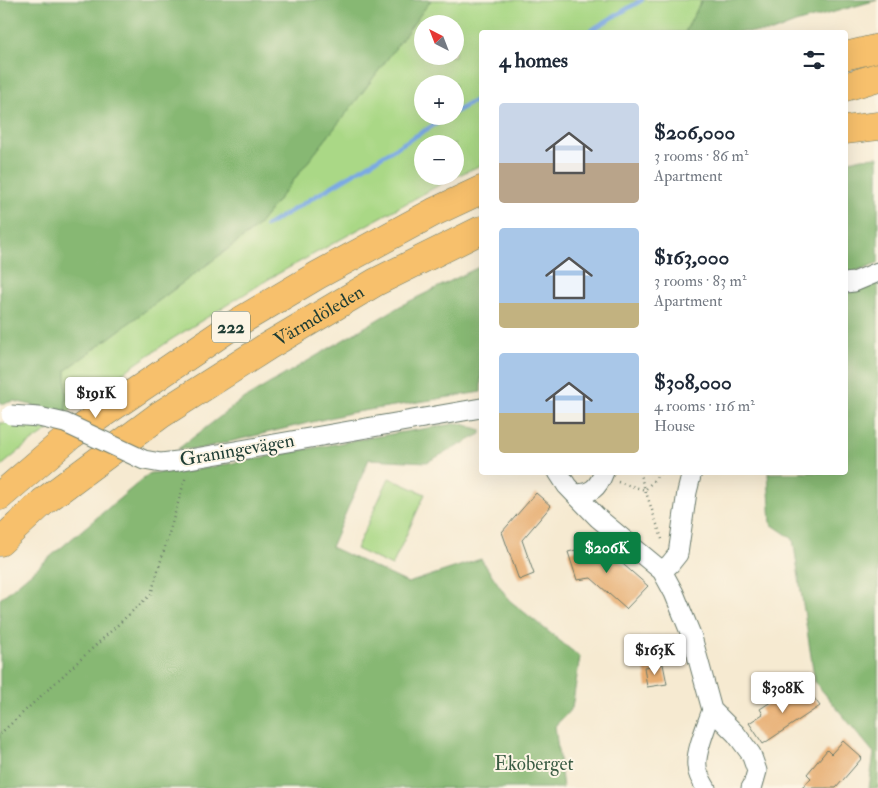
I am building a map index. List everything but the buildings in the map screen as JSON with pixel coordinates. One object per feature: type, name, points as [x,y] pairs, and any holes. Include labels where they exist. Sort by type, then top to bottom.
[{"type":"highway","points":[[848,55],[878,48]]},
{"type":"highway","points":[[848,86],[878,77]]},
{"type":"highway","points":[[848,130],[878,126]]},
{"type":"highway","name":"Värmdöleden","points":[[0,496],[70,436],[235,324],[318,275],[434,212],[479,191]]},
{"type":"highway","name":"Värmdöleden","points":[[0,542],[43,502],[160,415],[268,346],[376,282],[479,231]]},
{"type":"street","points":[[848,283],[878,272]]},
{"type":"street","name":"Graningevägen","points":[[6,415],[39,417],[65,423],[144,460],[161,463],[479,408]]},
{"type":"street","points":[[560,475],[567,486],[598,518],[666,568],[692,637],[712,710],[736,734],[751,754],[757,771],[751,788]]},
{"type":"street","points":[[575,494],[584,494],[592,490],[600,482],[603,475]]},
{"type":"street","points":[[666,568],[678,554],[691,475]]},
{"type":"street","points":[[706,788],[700,778],[697,761],[712,710]]},
{"type":"path","points":[[0,734],[151,594],[186,474],[182,460]]},
{"type":"path","points":[[640,475],[666,568]]},
{"type":"path","points":[[645,490],[658,475]]},
{"type":"green space","points":[[0,0],[431,0],[420,15],[414,15],[414,23],[362,93],[256,228],[66,370],[66,413],[14,401],[0,404]]},
{"type":"green space","points":[[431,0],[702,0],[686,30],[479,30],[479,166],[464,173],[464,135],[414,135],[414,185],[439,185],[272,277],[172,339],[66,413],[66,370],[256,228],[362,93],[414,23],[414,65],[464,65],[464,15],[420,15]]},
{"type":"green space","points":[[702,0],[877,0],[795,23],[777,30],[686,30]]},
{"type":"green space","points":[[878,157],[878,263],[848,274],[848,161]]},
{"type":"green space","points":[[479,267],[479,392],[350,413],[199,449],[178,449],[242,400],[402,305]]},
{"type":"green space","points":[[878,280],[878,788],[869,788],[874,753],[815,682],[793,539],[771,524],[768,475],[848,475],[848,290]]},
{"type":"green space","points":[[0,423],[27,423],[49,430],[0,467]]},
{"type":"green space","name":"Ekoberget","points":[[459,423],[479,429],[479,435],[427,462],[369,459],[331,547],[408,583],[481,559],[509,600],[580,657],[572,708],[555,726],[563,788],[0,788],[0,599],[150,473],[190,471]]},
{"type":"green space","points":[[389,478],[425,494],[392,566],[356,549]]},
{"type":"waterway","points":[[591,30],[642,0]]},
{"type":"waterway","points":[[464,107],[479,98]]},
{"type":"waterway","points":[[266,226],[434,125]]}]
